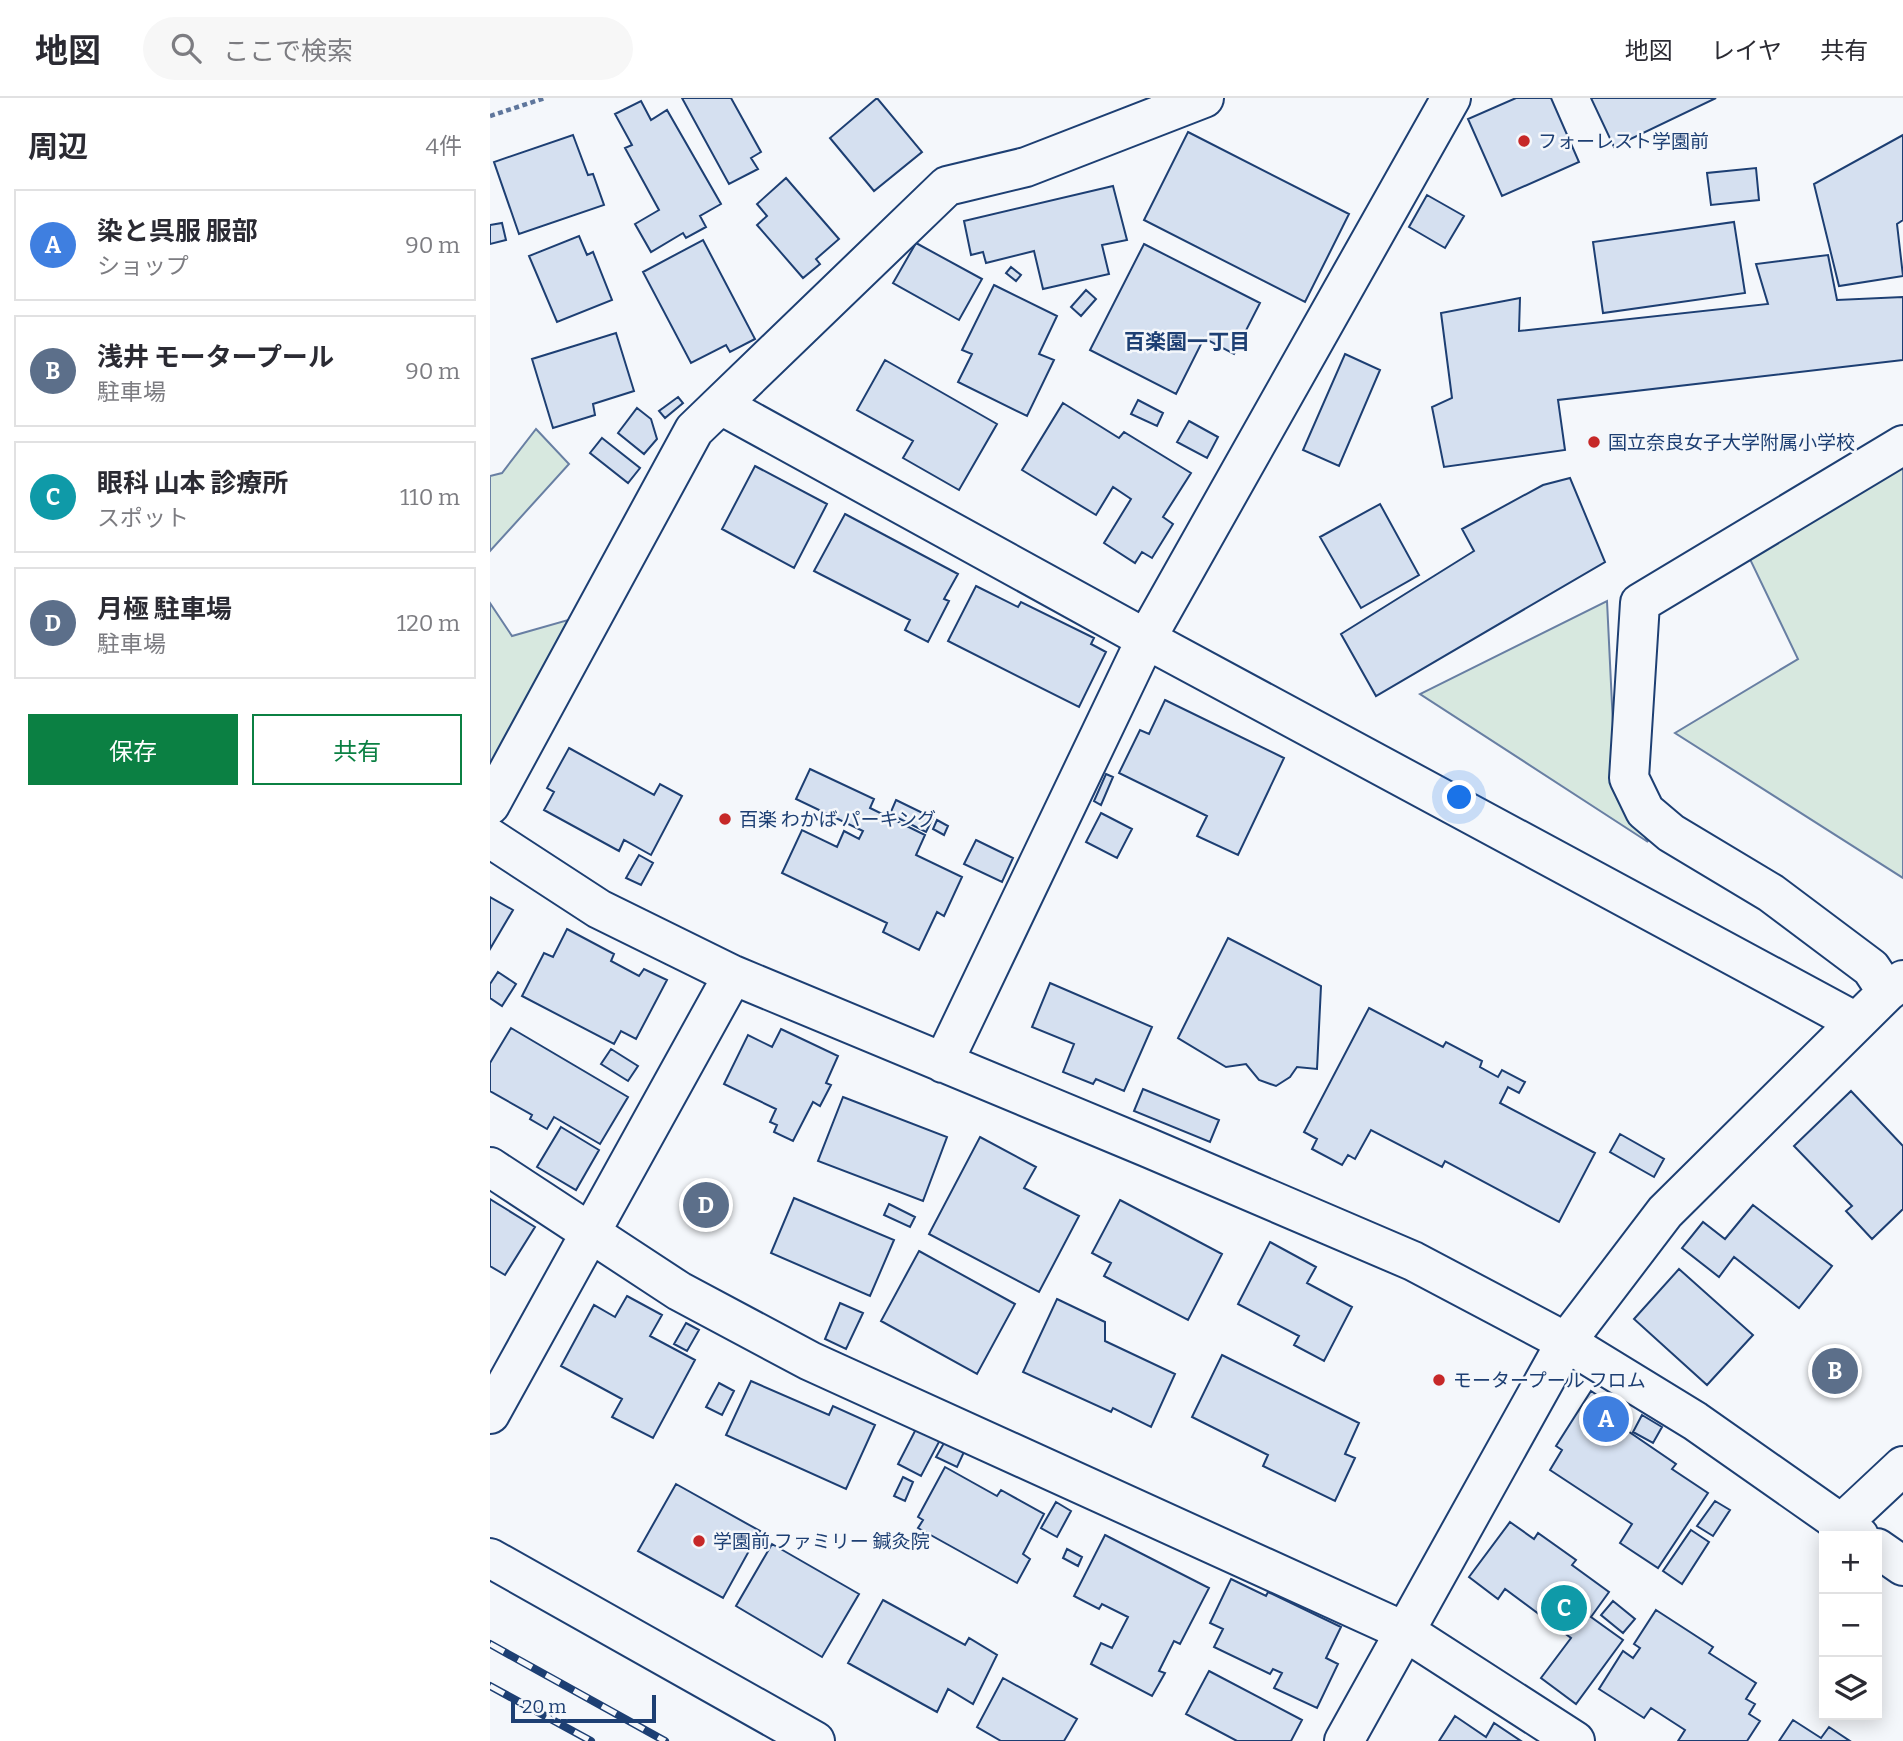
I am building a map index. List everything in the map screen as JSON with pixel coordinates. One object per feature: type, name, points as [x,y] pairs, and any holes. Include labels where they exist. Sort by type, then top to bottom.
[{"type":"street","points":[[490,805],[694,430],[947,186],[1026,167],[1204,98]]},
{"type":"street","points":[[943,1063],[1146,639],[1451,98]]},
{"type":"street","points":[[721,405],[1146,639],[1856,1022]]},
{"type":"street","points":[[1344,1741],[1566,1342],[1665,1212],[1895,986],[1782,902],[1671,833],[1645,811],[1629,778],[1640,603],[1903,445]]},
{"type":"street","points":[[490,838],[599,909],[733,975],[1413,1261],[1566,1342],[1695,1421],[1850,1530],[1903,1466]]},
{"type":"street","points":[[490,1414],[733,975]]},
{"type":"street","points":[[490,1167],[679,1291],[810,1362],[1406,1632],[1575,1741]]},
{"type":"street","points":[[1882,1551],[1903,1566]]},
{"type":"street","points":[[490,1558],[815,1741]]},
{"type":"path","points":[[490,116],[545,98]]},
{"type":"shaded area","points":[[536,429],[569,464],[490,551],[490,476],[502,473]]},
{"type":"shaded area","points":[[1903,460],[1903,878],[1675,733],[1798,659],[1747,553]]},
{"type":"shaded area","points":[[1607,601],[1616,787],[1648,842],[1420,694]]},
{"type":"shaded area","points":[[490,603],[512,636],[568,620],[490,775]]},
{"type":"building","points":[[682,98],[731,98],[761,152],[751,158],[758,169],[729,184]]},
{"type":"building","points":[[877,98],[922,152],[874,191],[830,138]]},
{"type":"building","name":"フォーレスト学園前","points":[[1516,98],[1551,98],[1579,162],[1502,196],[1468,119]]},
{"type":"building","name":"フォーレスト学園前","points":[[1591,98],[1716,98],[1614,147]]},
{"type":"building","points":[[641,101],[651,120],[667,110],[721,204],[700,216],[706,227],[686,238],[683,233],[651,252],[635,224],[659,210],[625,148],[632,145],[615,114]]},
{"type":"building","points":[[1188,132],[1349,214],[1305,302],[1144,220]]},
{"type":"building","points":[[573,135],[588,175],[593,174],[604,205],[519,234],[494,162]]},
{"type":"building","points":[[1903,135],[1903,220],[1897,224],[1903,276],[1839,286],[1814,184]]},
{"type":"building","points":[[1756,168],[1759,200],[1711,205],[1707,173]]},
{"type":"building","points":[[786,178],[839,239],[816,259],[820,264],[803,278],[757,225],[767,216],[757,204]]},
{"type":"building","points":[[1113,186],[1127,240],[1102,245],[1109,274],[1043,289],[1034,251],[986,263],[983,252],[971,255],[964,221]]},
{"type":"building","points":[[1427,195],[1464,216],[1445,248],[1409,227]]},
{"type":"building","points":[[1734,222],[1745,293],[1603,313],[1593,242]]},
{"type":"building","points":[[502,223],[506,240],[490,244],[490,225]]},
{"type":"building","points":[[579,236],[587,255],[593,252],[612,300],[557,322],[529,256]]},
{"type":"building","points":[[703,240],[755,339],[730,352],[726,345],[691,363],[643,272]]},
{"type":"building","points":[[916,243],[982,279],[959,320],[893,283]]},
{"type":"building","points":[[1144,244],[1260,303],[1234,354],[1204,338],[1176,394],[1090,350]]},
{"type":"building","points":[[1828,255],[1837,300],[1903,297],[1903,360],[1558,400],[1565,450],[1444,467],[1432,407],[1452,398],[1441,313],[1520,298],[1519,331],[1768,304],[1756,264]]},
{"type":"building","points":[[1011,267],[1021,275],[1016,281],[1006,273]]},
{"type":"building","points":[[994,285],[1057,316],[1039,354],[1054,360],[1027,416],[958,382],[972,354],[962,350]]},
{"type":"building","points":[[1086,290],[1096,299],[1081,316],[1071,307]]},
{"type":"building","points":[[616,333],[634,391],[593,404],[595,415],[553,428],[532,359]]},
{"type":"building","points":[[1345,354],[1380,370],[1339,466],[1303,450]]},
{"type":"building","points":[[885,360],[997,424],[959,490],[903,458],[913,441],[857,410]]},
{"type":"building","points":[[678,397],[683,403],[665,418],[659,411]]},
{"type":"building","points":[[1138,400],[1163,413],[1157,426],[1131,414]]},
{"type":"building","points":[[1063,403],[1119,438],[1124,432],[1191,473],[1163,517],[1173,524],[1152,558],[1142,552],[1135,563],[1104,543],[1131,499],[1113,487],[1096,515],[1022,470]]},
{"type":"building","points":[[637,408],[651,419],[657,439],[644,454],[618,433]]},
{"type":"building","points":[[1189,421],[1218,437],[1207,458],[1177,442]]},
{"type":"building","points":[[602,438],[640,468],[628,483],[590,453]]},
{"type":"building","points":[[755,466],[827,504],[794,568],[722,529]]},
{"type":"building","points":[[1570,478],[1605,562],[1376,696],[1341,634],[1474,551],[1462,529],[1543,485]]},
{"type":"building","points":[[1380,504],[1419,575],[1361,608],[1320,537]]},
{"type":"building","points":[[845,514],[958,574],[944,599],[949,601],[928,642],[905,630],[910,620],[814,571]]},
{"type":"building","points":[[976,586],[1018,607],[1021,602],[1094,638],[1091,644],[1106,652],[1079,707],[948,641]]},
{"type":"building","points":[[1165,700],[1284,758],[1238,855],[1197,836],[1207,816],[1119,773],[1140,730],[1149,734]]},
{"type":"building","points":[[569,748],[654,795],[660,784],[682,796],[651,855],[624,840],[619,851],[544,810],[554,792],[547,788]]},
{"type":"building","points":[[810,769],[874,799],[870,808],[925,835],[916,855],[962,877],[944,916],[937,912],[919,950],[883,932],[887,923],[782,873],[802,830],[837,847],[844,831],[859,839],[863,831],[796,799]]},
{"type":"building","points":[[1106,774],[1113,777],[1101,805],[1094,801]]},
{"type":"building","points":[[896,800],[933,818],[926,832],[890,814]]},
{"type":"building","points":[[1101,813],[1132,829],[1117,858],[1086,842]]},
{"type":"building","points":[[937,820],[948,826],[944,835],[933,829]]},
{"type":"building","points":[[976,840],[1013,858],[1002,882],[964,864]]},
{"type":"building","points":[[639,855],[653,863],[641,885],[626,878]]},
{"type":"building","points":[[490,897],[513,910],[490,949]]},
{"type":"building","points":[[567,929],[614,954],[611,961],[639,976],[644,969],[667,980],[636,1039],[621,1031],[614,1044],[522,996],[544,953],[553,957]]},
{"type":"building","points":[[1228,938],[1321,986],[1317,1069],[1297,1067],[1290,1077],[1276,1086],[1259,1080],[1246,1064],[1226,1067],[1178,1038]]},
{"type":"building","points":[[498,972],[516,984],[502,1006],[490,998],[490,984]]},
{"type":"building","points":[[1050,983],[1152,1027],[1124,1091],[1096,1079],[1093,1084],[1063,1072],[1074,1044],[1032,1027]]},
{"type":"building","points":[[1369,1008],[1443,1047],[1446,1042],[1482,1061],[1480,1067],[1498,1077],[1502,1070],[1525,1082],[1519,1093],[1508,1087],[1500,1103],[1595,1153],[1559,1222],[1445,1161],[1442,1167],[1371,1130],[1355,1159],[1348,1155],[1342,1165],[1312,1149],[1317,1139],[1304,1132]]},
{"type":"building","points":[[511,1028],[628,1097],[600,1144],[554,1117],[547,1129],[530,1119],[532,1115],[490,1091],[490,1063]]},
{"type":"building","points":[[781,1029],[838,1056],[826,1083],[831,1085],[820,1106],[813,1102],[793,1141],[774,1132],[777,1125],[770,1122],[776,1109],[724,1084],[748,1035],[772,1047]]},
{"type":"building","points":[[611,1049],[638,1066],[628,1081],[601,1064]]},
{"type":"building","points":[[1143,1089],[1219,1120],[1210,1142],[1134,1111]]},
{"type":"building","points":[[1851,1091],[1903,1146],[1903,1209],[1872,1239],[1846,1211],[1852,1206],[1794,1146]]},
{"type":"building","points":[[843,1097],[947,1137],[923,1201],[818,1161]]},
{"type":"building","points":[[561,1127],[599,1150],[576,1190],[537,1167]]},
{"type":"building","points":[[1620,1134],[1664,1159],[1654,1177],[1610,1152]]},
{"type":"building","points":[[980,1137],[1036,1167],[1024,1188],[1079,1216],[1039,1292],[929,1234]]},
{"type":"building","points":[[794,1198],[894,1240],[870,1296],[771,1253]]},
{"type":"building","points":[[490,1199],[535,1227],[505,1275],[490,1266]]},
{"type":"building","points":[[1120,1200],[1222,1254],[1188,1320],[1104,1276],[1111,1263],[1092,1253]]},
{"type":"building","points":[[889,1204],[915,1217],[910,1227],[884,1215]]},
{"type":"building","points":[[1753,1205],[1832,1266],[1799,1308],[1734,1257],[1719,1277],[1682,1248],[1703,1222],[1725,1239]]},
{"type":"building","points":[[1270,1242],[1316,1267],[1307,1283],[1352,1307],[1324,1361],[1294,1345],[1299,1336],[1238,1304]]},
{"type":"building","points":[[919,1251],[1015,1304],[977,1374],[881,1321]]},
{"type":"building","points":[[1679,1269],[1753,1335],[1707,1385],[1634,1319]]},
{"type":"building","points":[[627,1296],[662,1315],[650,1336],[695,1360],[653,1438],[612,1417],[622,1399],[561,1366],[594,1305],[615,1317]]},
{"type":"building","points":[[1057,1299],[1105,1322],[1105,1341],[1175,1374],[1151,1427],[1113,1408],[1111,1412],[1023,1372]]},
{"type":"building","points":[[840,1303],[863,1313],[846,1349],[825,1339]]},
{"type":"building","points":[[686,1323],[699,1330],[687,1351],[674,1344]]},
{"type":"building","points":[[1222,1355],[1359,1423],[1345,1454],[1355,1458],[1335,1501],[1263,1466],[1268,1455],[1192,1417]]},
{"type":"building","points":[[751,1381],[829,1415],[833,1406],[875,1425],[846,1489],[726,1435]]},
{"type":"building","points":[[719,1383],[734,1391],[722,1415],[706,1407]]},
{"type":"building","points":[[1591,1391],[1626,1414],[1619,1425],[1676,1464],[1672,1469],[1708,1493],[1658,1568],[1620,1543],[1632,1524],[1550,1470],[1562,1450],[1556,1446]]},
{"type":"building","points":[[1642,1415],[1662,1427],[1653,1443],[1633,1432]]},
{"type":"building","points":[[916,1429],[940,1440],[921,1476],[898,1464]]},
{"type":"building","points":[[944,1443],[964,1452],[957,1467],[936,1457]]},
{"type":"building","points":[[945,1467],[997,1496],[1001,1490],[1044,1514],[1023,1554],[1030,1559],[1017,1583],[918,1528],[923,1520],[918,1517]]},
{"type":"building","points":[[903,1477],[913,1482],[905,1501],[894,1496]]},
{"type":"building","name":"学園前 ファミリー 鍼灸院","points":[[676,1484],[760,1531],[723,1598],[638,1551]]},
{"type":"building","points":[[1715,1501],[1730,1510],[1713,1536],[1697,1526]]},
{"type":"building","points":[[1056,1502],[1071,1511],[1057,1537],[1041,1528]]},
{"type":"building","points":[[1510,1522],[1534,1539],[1538,1533],[1576,1560],[1572,1565],[1609,1592],[1591,1617],[1623,1640],[1576,1704],[1541,1678],[1571,1638],[1505,1589],[1498,1599],[1469,1577]]},
{"type":"building","points":[[1691,1530],[1709,1542],[1682,1584],[1663,1571]]},
{"type":"building","points":[[1105,1535],[1209,1588],[1180,1644],[1174,1641],[1159,1671],[1165,1673],[1152,1696],[1091,1664],[1101,1643],[1112,1648],[1128,1617],[1102,1604],[1099,1609],[1074,1596]]},
{"type":"building","points":[[772,1544],[859,1594],[822,1657],[736,1606]]},
{"type":"building","points":[[1067,1549],[1082,1557],[1078,1566],[1063,1558]]},
{"type":"building","points":[[1231,1579],[1266,1596],[1268,1592],[1341,1627],[1326,1658],[1338,1664],[1317,1708],[1274,1688],[1282,1673],[1273,1669],[1270,1674],[1214,1647],[1223,1629],[1210,1623]]},
{"type":"building","points":[[883,1600],[965,1645],[969,1638],[997,1655],[973,1704],[948,1689],[937,1712],[848,1663]]},
{"type":"building","points":[[1613,1601],[1635,1619],[1623,1633],[1601,1615]]},
{"type":"building","points":[[1656,1610],[1713,1647],[1709,1653],[1756,1683],[1746,1699],[1755,1704],[1749,1714],[1760,1721],[1747,1741],[1678,1741],[1685,1730],[1651,1708],[1644,1718],[1599,1689],[1623,1651],[1633,1658],[1640,1648],[1634,1644]]},
{"type":"building","points":[[1209,1671],[1302,1720],[1291,1741],[1237,1741],[1186,1714]]},
{"type":"building","points":[[1003,1678],[1077,1719],[1064,1741],[1001,1741],[977,1727]]},
{"type":"building","points":[[1455,1716],[1486,1737],[1494,1723],[1521,1741],[1439,1741]]},
{"type":"building","points":[[1793,1720],[1821,1738],[1829,1727],[1850,1741],[1779,1741]]},
{"type":"railway","points":[[490,1644],[665,1741]]},
{"type":"railway","points":[[490,1686],[591,1741]]},
{"type":"place","name":"フォーレスト学園前","points":[[1524,141]]},
{"type":"place","name":"国立奈良女子大学附属小学校","points":[[1594,442]]},
{"type":"place","name":"百楽 わかば パーキング","points":[[725,819]]},
{"type":"place","name":"月極 駐車場","points":[[706,1205]]},
{"type":"place","name":"浅井 モータープール","points":[[1835,1371]]},
{"type":"place","name":"モータープール フロム","points":[[1439,1380]]},
{"type":"place","name":"染と呉服 服部","points":[[1606,1419]]},
{"type":"place","name":"学園前 ファミリー 鍼灸院","points":[[699,1541]]},
{"type":"place","name":"眼科 山本 診療所","points":[[1564,1608]]},
{"type":"district","name":"百楽園一丁目","points":[[1187,342]]}]
